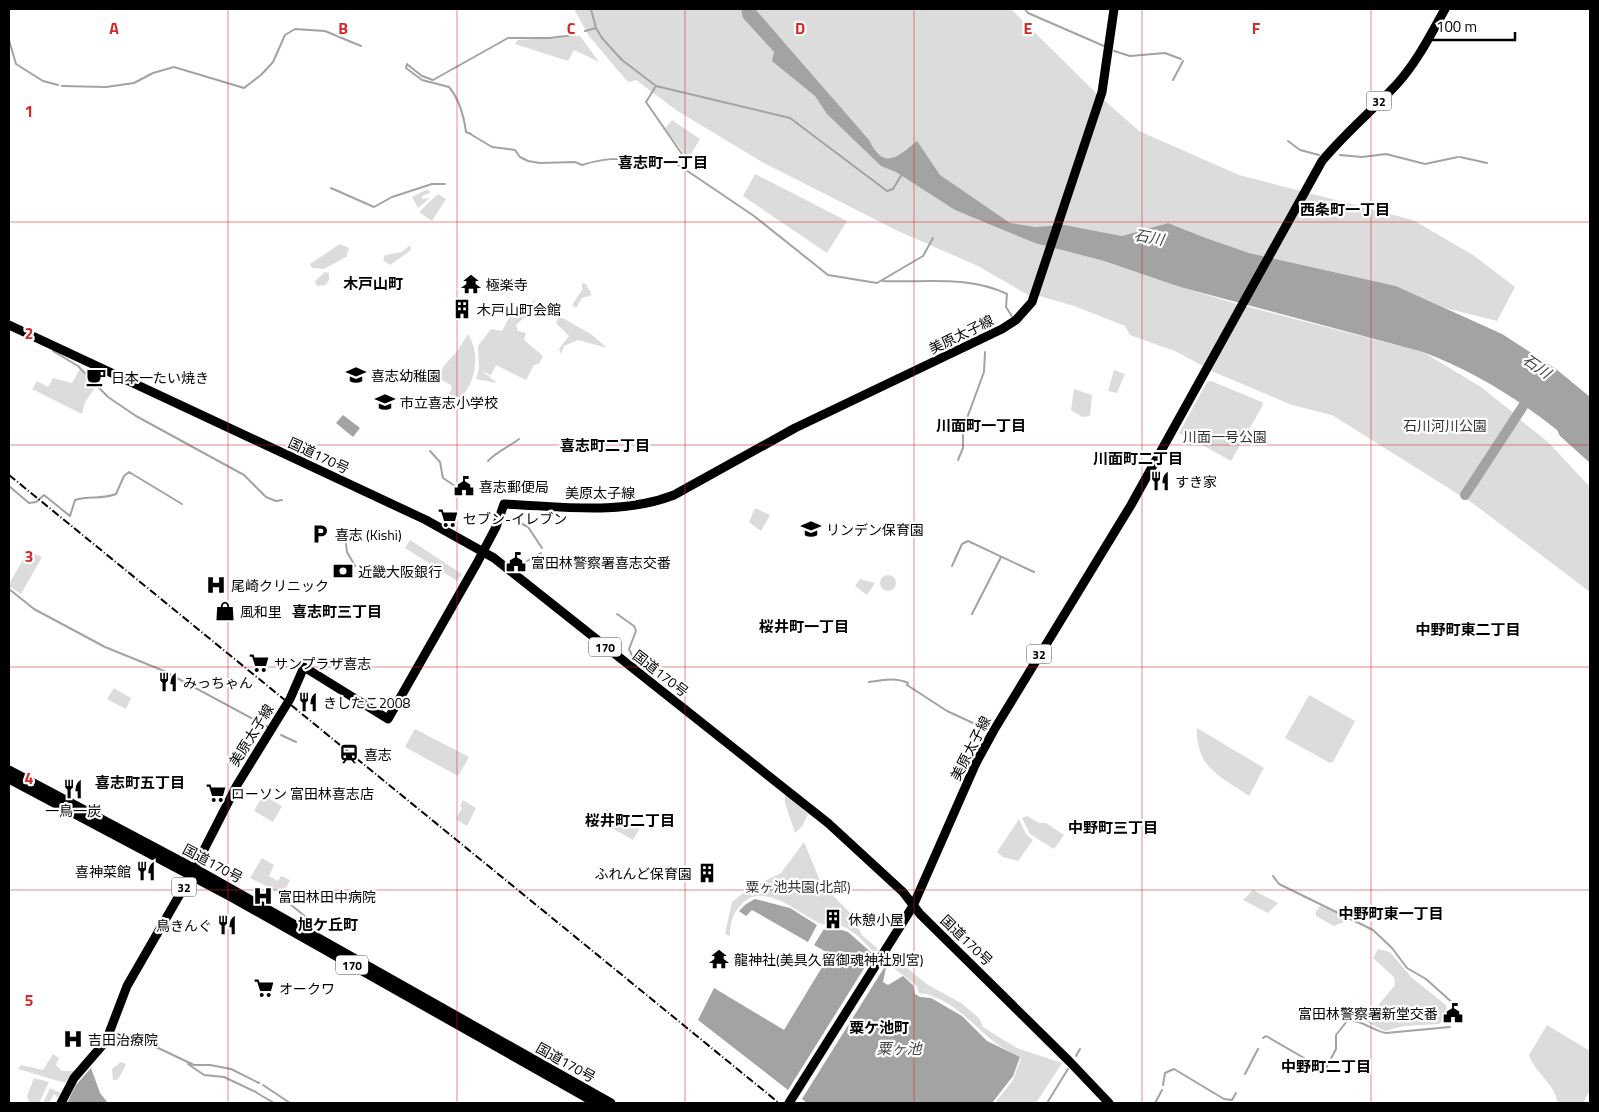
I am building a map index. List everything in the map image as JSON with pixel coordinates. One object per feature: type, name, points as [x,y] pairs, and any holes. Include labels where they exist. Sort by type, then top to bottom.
[{"type":"main road","name":"美原太子線","points":[[61,1103],[74,1078],[106,1041],[127,986],[193,872],[232,794],[290,699],[304,667],[388,719],[483,552],[504,504],[623,508],[658,501],[674,495],[795,428],[1002,329],[1022,315],[1033,299],[1100,98],[1106,70],[1114,9]]},
{"type":"main road","name":"美原太子線","points":[[792,1099],[913,906],[969,778],[994,730],[1122,520],[1322,162],[1342,137],[1397,84],[1410,68],[1445,9]]},
{"type":"main road","name":"国道170号","points":[[9,325],[426,520],[510,569],[828,823],[880,870],[913,906],[1109,1103]]},
{"type":"main road","name":"国道170号","points":[[9,770],[611,1103]]},
{"type":"main road","name":"国道170号","points":[[9,779],[193,872],[596,1103]]},
{"type":"green space","name":"石川河川公園","points":[[574,9],[1011,9],[1097,94],[1139,131],[1239,175],[1413,220],[1473,255],[1515,287],[1497,321],[1445,308],[1396,286],[1249,253],[1168,223],[1122,236],[1065,225],[1058,249],[1104,261],[1180,287],[1241,305],[1423,352],[1481,387],[1516,415],[1461,496],[1332,415],[1292,405],[1216,373],[1177,352],[1130,335],[1125,326],[1074,306],[1040,296],[1030,296],[978,266],[900,232],[762,162],[676,110],[636,80],[630,82],[626,80],[589,36]]},
{"type":"green space","points":[[580,36],[599,62],[574,50],[568,61],[515,44],[518,40]]},
{"type":"green space","points":[[672,120],[700,139],[688,159],[665,128]]},
{"type":"green space","points":[[755,174],[847,221],[827,253],[743,196]]},
{"type":"green space","points":[[426,190],[430,191],[430,193],[422,196],[422,199],[430,198],[418,208],[412,197]]},
{"type":"green space","points":[[438,194],[446,199],[432,221],[419,212]]},
{"type":"green space","points":[[340,244],[349,248],[346,257],[324,269],[312,268],[310,264]]},
{"type":"green space","points":[[410,245],[411,250],[390,265],[383,260],[385,255],[402,252]]},
{"type":"green space","points":[[325,272],[329,273],[329,280],[325,285],[317,286],[315,281]]},
{"type":"green space","points":[[582,283],[586,284],[592,295],[582,298],[576,308],[572,305],[582,290]]},
{"type":"green space","points":[[536,299],[530,312],[516,325],[518,331],[526,333],[524,340],[543,356],[539,364],[534,365],[526,380],[496,365],[491,375],[482,371],[497,383],[476,379],[479,369],[478,346],[491,329],[502,331],[509,318],[520,306],[526,307]]},
{"type":"green space","points":[[559,316],[591,334],[607,348],[578,340],[564,346],[561,354],[559,349],[569,336],[556,323]]},
{"type":"green space","points":[[468,334],[475,352],[474,371],[467,389],[455,404],[446,398],[452,389],[451,385],[440,379],[443,367],[458,350]]},
{"type":"green space","points":[[80,369],[96,386],[85,402],[82,414],[32,389],[37,381],[48,387],[53,378],[72,383]]},
{"type":"green space","points":[[1114,370],[1125,374],[1117,393],[1108,391]]},
{"type":"green space","name":"川面一号公園","points":[[1211,381],[1262,402],[1263,405],[1231,461],[1199,443],[1208,428],[1198,444],[1179,433],[1207,382]]},
{"type":"green space","points":[[1074,389],[1092,395],[1090,416],[1082,417],[1071,410]]},
{"type":"green space","points":[[1519,419],[1548,442],[1590,487],[1590,592],[1467,499]]},
{"type":"green space","points":[[755,508],[770,515],[761,531],[749,522]]},
{"type":"green space","points":[[410,540],[462,574],[457,581],[405,548]]},
{"type":"green space","points":[[28,551],[42,557],[21,594],[9,586],[9,584]]},
{"type":"green space","points":[[888,575],[894,577],[896,583],[894,589],[888,591],[882,589],[880,583],[882,577]]},
{"type":"green space","points":[[860,579],[875,583],[867,595],[855,586]]},
{"type":"green space","points":[[114,688],[131,698],[126,709],[107,699]]},
{"type":"green space","points":[[1309,695],[1355,721],[1333,762],[1330,763],[1285,738]]},
{"type":"green space","points":[[1197,728],[1264,768],[1249,796],[1220,776],[1205,762],[1198,742]]},
{"type":"green space","points":[[415,729],[469,757],[458,776],[405,747]]},
{"type":"green space","points":[[263,795],[282,806],[273,822],[254,811]]},
{"type":"green space","points":[[788,795],[808,814],[803,825],[795,833],[785,803],[785,796]]},
{"type":"green space","points":[[463,800],[476,808],[467,826],[456,819],[462,808],[460,806]]},
{"type":"green space","points":[[607,810],[640,828],[633,840],[601,822]]},
{"type":"green space","points":[[1027,816],[1039,823],[1046,823],[1064,835],[1054,849],[1030,834],[1022,818]]},
{"type":"green space","points":[[1019,819],[1026,834],[1033,840],[1018,861],[1003,857],[997,852]]},
{"type":"green space","name":"粟ヶ池共園(北部)","points":[[804,842],[821,883],[851,914],[862,935],[878,949],[874,952],[846,928],[839,925],[819,923],[770,897],[759,896],[750,898],[741,905],[735,912],[732,920],[730,936],[725,934],[732,902],[748,889],[781,873]]},
{"type":"green space","points":[[262,858],[274,865],[269,876],[278,881],[281,876],[290,880],[283,894],[250,878]]},
{"type":"green space","points":[[1253,890],[1278,903],[1268,913],[1243,900]]},
{"type":"green space","points":[[1320,906],[1340,914],[1344,922],[1334,926],[1316,916]]},
{"type":"green space","points":[[1378,949],[1390,952],[1412,978],[1446,1005],[1448,1016],[1439,1024],[1404,1026],[1385,1031],[1355,1016],[1353,1013],[1371,1014],[1395,985],[1394,977],[1373,958]]},
{"type":"green space","points":[[891,955],[928,985],[961,1003],[979,1018],[983,1027],[1002,1039],[1017,1048],[1062,1063],[1036,1103],[995,1103],[1013,1080],[1021,1058],[997,1044],[952,1006],[931,995],[919,993],[917,986],[887,963]]},
{"type":"green space","points":[[1547,1025],[1590,1051],[1590,1090],[1583,1103],[1558,1103],[1556,1095],[1531,1061],[1529,1055]]},
{"type":"green space","points":[[53,1054],[59,1058],[56,1065],[62,1071],[76,1071],[65,1083],[18,1069],[21,1065],[43,1070]]},
{"type":"green space","points":[[121,1062],[126,1064],[117,1080],[113,1080],[112,1069]]},
{"type":"green space","points":[[34,1078],[49,1082],[39,1103],[29,1103],[27,1096]]},
{"type":"green space","points":[[50,1088],[61,1093],[58,1098],[54,1094],[49,1103],[43,1103]]},
{"type":"water","name":"石川","points":[[741,9],[755,9],[880,155],[892,158],[904,152],[917,141],[940,175],[1010,223],[1035,227],[1065,225],[1122,236],[1168,223],[1249,253],[1396,286],[1502,334],[1556,369],[1590,397],[1590,463],[1560,436],[1557,430],[1525,407],[1476,376],[1441,359],[1423,352],[1180,287],[1104,261],[1035,243],[955,210],[896,172],[881,166],[827,114],[815,96],[772,61],[774,52],[743,18]]},
{"type":"water","points":[[343,415],[360,428],[353,437],[336,423]]},
{"type":"water","points":[[755,899],[790,908],[817,925],[808,942],[752,910],[746,916],[739,911]]},
{"type":"water","points":[[836,928],[848,932],[873,954],[788,1090],[698,1020],[714,988],[784,1030],[830,954],[814,945],[824,929]]},
{"type":"water","name":"粟ヶ池","points":[[887,963],[883,982],[888,985],[903,976],[913,985],[915,994],[920,997],[931,998],[962,1016],[987,1041],[1020,1057],[1013,1076],[992,1103],[807,1103],[802,1099]]},
{"type":"water","points":[[91,1068],[100,1093],[108,1103],[67,1103],[76,1085]]},
{"type":"waterway","points":[[591,9],[596,28],[602,38],[622,60],[656,86],[790,118],[887,191],[893,189],[902,174]]},
{"type":"waterway","points":[[1025,9],[1028,13],[1104,46]]},
{"type":"waterway","points":[[585,31],[596,28]]},
{"type":"waterway","points":[[62,86],[106,87],[134,83],[153,73],[174,67],[244,88],[261,75],[273,62],[285,35],[295,29],[325,31],[361,46]]},
{"type":"waterway","points":[[408,65],[422,76],[433,80],[508,38],[549,38],[575,35]]},
{"type":"waterway","points":[[9,40],[16,64],[43,81],[58,85]]},
{"type":"waterway","points":[[1114,51],[1130,56],[1165,53],[1181,59]]},
{"type":"waterway","points":[[1173,80],[1183,61]]},
{"type":"waterway","points":[[407,64],[406,68],[422,80],[449,87],[456,97],[466,132],[471,134]]},
{"type":"waterway","points":[[656,86],[646,102],[684,157],[683,168],[754,216],[828,275],[877,283],[923,256],[933,238]]},
{"type":"waterway","points":[[472,135],[492,147],[515,150],[520,157],[528,161],[540,163],[575,162],[582,165],[611,159],[641,160]]},
{"type":"waterway","points":[[1288,141],[1300,150],[1319,155]]},
{"type":"waterway","points":[[1340,155],[1362,157],[1386,154],[1425,164],[1458,157]]},
{"type":"waterway","points":[[1460,157],[1487,163]]},
{"type":"waterway","points":[[652,160],[671,161],[683,168]]},
{"type":"waterway","points":[[331,188],[374,207],[392,197],[432,184],[445,184]]},
{"type":"waterway","points":[[883,281],[962,282],[992,288],[1007,294],[1006,307],[1013,318]]},
{"type":"waterway","points":[[53,351],[78,366],[108,397],[136,416],[244,475],[266,497],[276,501],[282,500]]},
{"type":"waterway","points":[[958,460],[963,448],[963,429],[984,372],[985,352]]},
{"type":"waterway","points":[[1465,495],[1531,394]]},
{"type":"waterway","points":[[488,461],[495,454],[519,439]]},
{"type":"waterway","points":[[430,451],[440,462],[443,478],[467,494]]},
{"type":"waterway","points":[[9,486],[29,503],[36,502],[44,495],[70,516],[75,500],[116,494],[124,476],[129,472],[182,504]]},
{"type":"waterway","points":[[511,518],[528,527],[542,548]]},
{"type":"waterway","points":[[345,536],[347,552],[355,566]]},
{"type":"waterway","points":[[952,566],[962,544],[968,541],[1034,572]]},
{"type":"waterway","points":[[517,567],[541,553]]},
{"type":"waterway","points":[[972,614],[1001,557]]},
{"type":"waterway","points":[[9,589],[34,609],[105,647],[164,671],[268,727]]},
{"type":"waterway","points":[[617,614],[634,626],[636,631],[629,649],[636,664]]},
{"type":"waterway","points":[[869,682],[899,680],[908,683],[907,685],[947,711],[986,729]]},
{"type":"waterway","points":[[281,735],[296,742]]},
{"type":"waterway","points":[[1273,876],[1279,884],[1373,930],[1392,948],[1407,968],[1426,979],[1455,1005]]},
{"type":"waterway","points":[[290,904],[307,918],[304,924]]},
{"type":"waterway","points":[[1263,1038],[1266,1036],[1325,1070],[1336,1049],[1336,1035],[1347,1021],[1362,1023],[1386,1033],[1450,1027]]},
{"type":"waterway","points":[[110,1042],[154,1046],[194,1065],[210,1065],[231,1069],[259,1083]]},
{"type":"waterway","points":[[1076,1056],[1080,1049]]},
{"type":"waterway","points":[[1245,1074],[1258,1049]]},
{"type":"waterway","points":[[188,1064],[204,1075],[224,1077],[256,1092]]},
{"type":"waterway","points":[[1047,1103],[1068,1069]]},
{"type":"waterway","points":[[1163,1085],[1165,1073],[1174,1069],[1224,1099],[1232,1100],[1236,1093]]},
{"type":"waterway","points":[[263,1085],[290,1103]]},
{"type":"waterway","points":[[1155,1103],[1162,1090]]},
{"type":"waterway","points":[[257,1093],[274,1103]]},
{"type":"railway","points":[[9,475],[779,1103]]},
{"type":"place","name":"極楽寺","points":[[471,284]]},
{"type":"place","name":"木戸山町会館","points":[[462,309]]},
{"type":"place","name":"喜志幼稚園","points":[[356,375]]},
{"type":"place","name":"日本一たい焼き","points":[[96,377]]},
{"type":"place","name":"市立喜志小学校","points":[[385,402]]},
{"type":"place","name":"すき家","points":[[1160,481]]},
{"type":"place","name":"喜志郵便局","points":[[464,486]]},
{"type":"place","name":"セブン-イレブン","points":[[448,518]]},
{"type":"place","name":"リンデン保育園","points":[[811,529]]},
{"type":"place","name":"喜志 (Kishi)","points":[[320,534]]},
{"type":"place","name":"富田林警察署喜志交番","points":[[516,562]]},
{"type":"place","name":"近畿大阪銀行","points":[[343,571]]},
{"type":"place","name":"尾崎クリニック","points":[[216,585]]},
{"type":"place","name":"風和里","points":[[225,611]]},
{"type":"place","name":"サンプラザ喜志","points":[[259,663]]},
{"type":"place","name":"みっちゃん","points":[[168,682]]},
{"type":"place","name":"きしたこ2008","points":[[308,702]]},
{"type":"place","name":"喜志","points":[[349,754]]},
{"type":"place","name":"一鳥一炭","points":[[73,789]]},
{"type":"place","name":"ローソン 富田林喜志店","points":[[216,793]]},
{"type":"place","name":"喜神菜館","points":[[146,871]]},
{"type":"place","name":"ふれんど保育園","points":[[707,873]]},
{"type":"place","name":"富田林田中病院","points":[[263,896]]},
{"type":"place","name":"休憩小屋","points":[[833,919]]},
{"type":"place","name":"鳥きんぐ","points":[[227,925]]},
{"type":"place","name":"龍神社(美具久留御魂神社別宮)","points":[[719,959]]},
{"type":"place","name":"オークワ","points":[[264,988]]},
{"type":"place","name":"富田林警察署新堂交番","points":[[1453,1013]]},
{"type":"place","name":"吉田治療院","points":[[73,1039]]},
{"type":"district","name":"喜志町一丁目","points":[[663,162]]},
{"type":"district","name":"西条町一丁目","points":[[1345,209]]},
{"type":"district","name":"木戸山町","points":[[373,283]]},
{"type":"district","name":"川面町一丁目","points":[[981,425]]},
{"type":"district","name":"喜志町二丁目","points":[[605,445]]},
{"type":"district","name":"川面町二丁目","points":[[1138,458]]},
{"type":"district","name":"喜志町三丁目","points":[[337,611]]},
{"type":"district","name":"桜井町一丁目","points":[[804,626]]},
{"type":"district","name":"中野町東二丁目","points":[[1468,629]]},
{"type":"district","name":"喜志町五丁目","points":[[140,782]]},
{"type":"district","name":"桜井町二丁目","points":[[630,820]]},
{"type":"district","name":"中野町三丁目","points":[[1113,827]]},
{"type":"district","name":"中野町東一丁目","points":[[1391,913]]},
{"type":"district","name":"旭ケ丘町","points":[[328,924]]},
{"type":"district","name":"粟ケ池町","points":[[879,1027]]},
{"type":"district","name":"中野町二丁目","points":[[1326,1066]]}]
